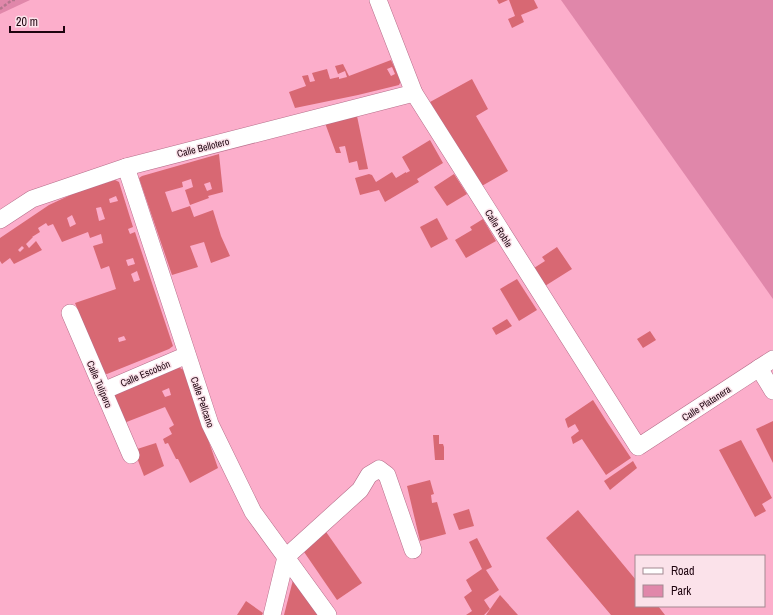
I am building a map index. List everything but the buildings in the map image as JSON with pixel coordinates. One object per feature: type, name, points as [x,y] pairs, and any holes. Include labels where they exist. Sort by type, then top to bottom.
[{"type":"street","name":"Calle Roble","points":[[378,0],[414,93],[638,447]]},
{"type":"street","name":"Calle Bellotero","points":[[0,220],[32,199],[126,167],[414,93]]},
{"type":"street","name":"Calle Pelícano","points":[[126,167],[210,424],[253,512],[328,615]]},
{"type":"street","name":"Calle Tulípero","points":[[70,313],[131,455]]},
{"type":"street","name":"Calle Escobón","points":[[103,391],[187,355]]},
{"type":"street","name":"Calle Platanera","points":[[638,447],[766,363]]},
{"type":"street","points":[[766,363],[773,391]]},
{"type":"street","points":[[272,615],[286,557],[360,490],[369,475],[379,470],[387,475],[413,550]]},
{"type":"path","points":[[0,9],[12,0],[17,0]]},
{"type":"green space","points":[[0,0],[30,0],[0,14]]},
{"type":"green space","points":[[561,0],[773,0],[773,299]]}]
